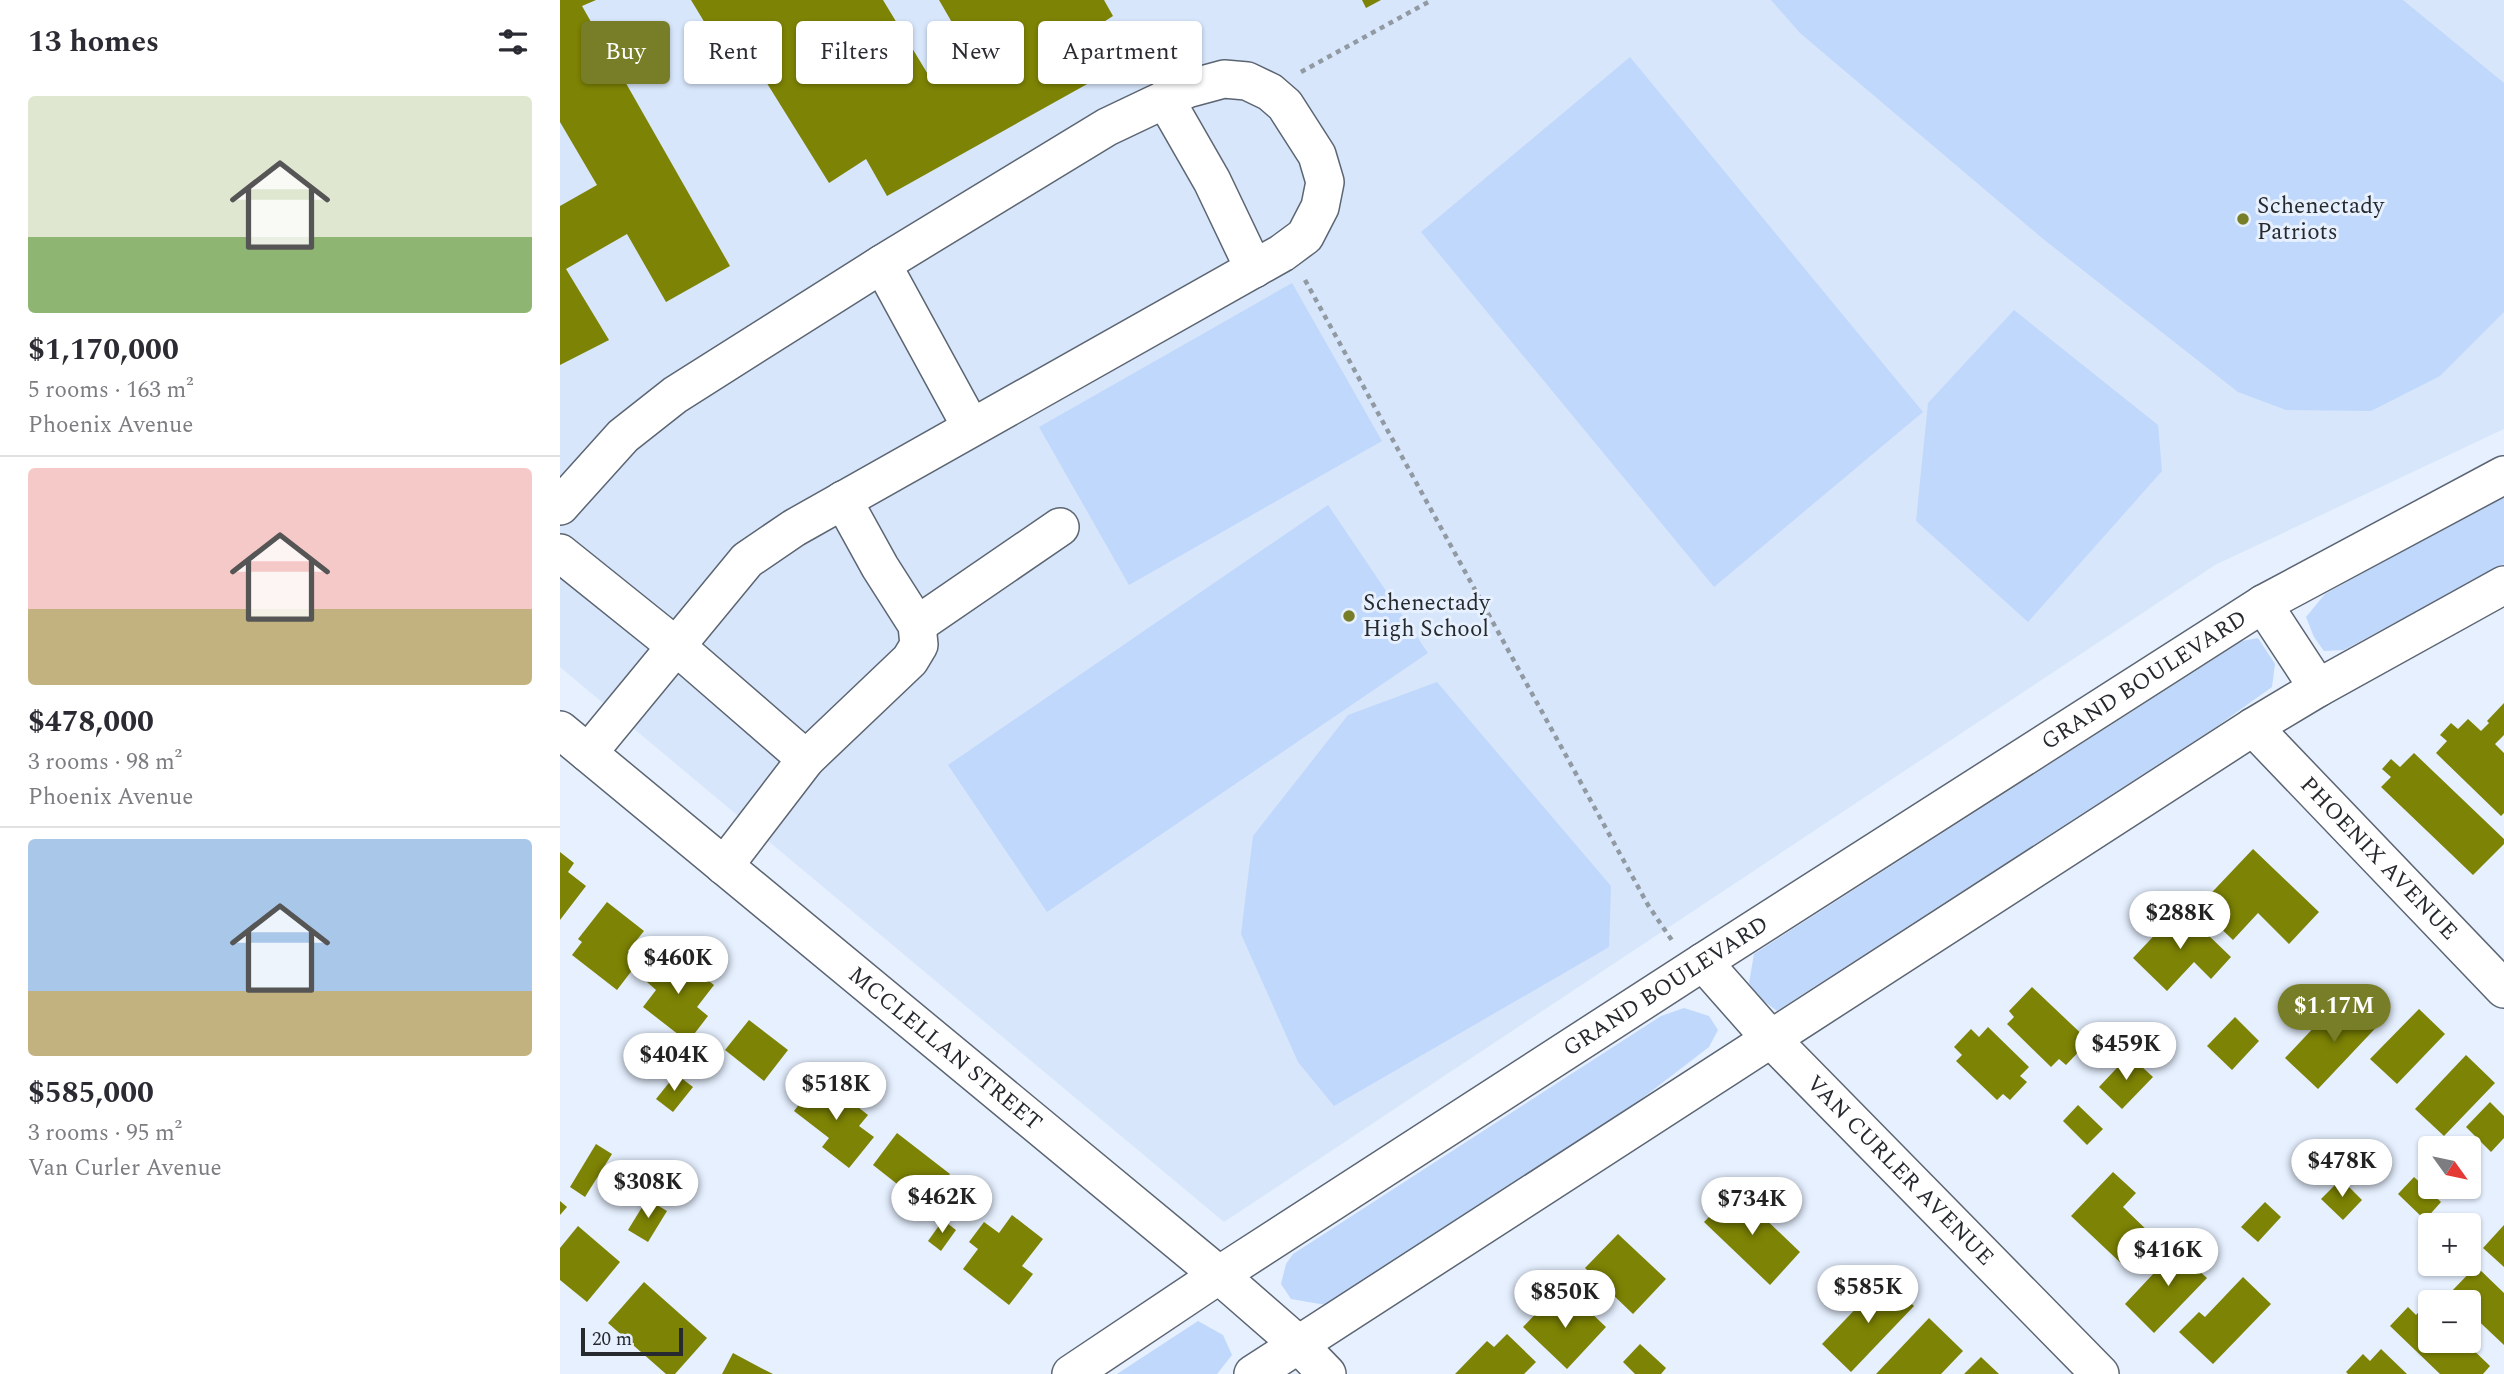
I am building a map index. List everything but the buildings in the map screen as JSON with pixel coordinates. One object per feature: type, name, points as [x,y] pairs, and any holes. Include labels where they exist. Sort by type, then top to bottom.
[{"type":"street","points":[[560,506],[623,436],[675,395],[882,264],[1107,127],[1165,99],[1187,89],[1224,79],[1247,81],[1270,92],[1284,105],[1317,155],[1325,182],[1320,207],[1305,236],[1282,254],[794,528],[747,560],[588,753]]},
{"type":"street","points":[[1165,99],[1212,181],[1254,269]]},
{"type":"street","points":[[882,264],[971,427]]},
{"type":"street","name":"GRAND BOULEVARD","points":[[1072,1374],[1690,955],[2263,604],[2504,475]]},
{"type":"street","points":[[724,866],[806,759],[910,660],[919,645],[917,625],[843,500]]},
{"type":"street","points":[[917,625],[1060,527]]},
{"type":"street","points":[[560,553],[677,647],[806,759]]},
{"type":"street","points":[[1253,1374],[2253,727],[2504,585]]},
{"type":"street","name":"GRAND BOULEVARD","points":[[2263,604],[2318,688]]},
{"type":"street","name":"PHOENIX AVENUE","points":[[2253,727],[2504,989]]},
{"type":"street","name":"MCCLELLAN STREET","points":[[560,730],[1219,1275],[1298,1344],[1327,1374]]},
{"type":"street","name":"VAN CURLER AVENUE","points":[[1690,955],[2100,1374]]},
{"type":"path","points":[[1296,75],[1432,0]]},
{"type":"path","points":[[1304,279],[1642,893],[1690,955]]},
{"type":"shaded area","name":"Schenectady High School","points":[[560,0],[2504,0],[2504,429],[2215,565],[1224,1222],[560,667]]},
{"type":"shaded area","points":[[1771,0],[2403,0],[2504,83],[2504,312],[2440,376],[2371,411],[2286,410],[2238,392],[2042,238],[1800,33]]},
{"type":"shaded area","points":[[1630,57],[1923,412],[1714,587],[1421,232]]},
{"type":"shaded area","points":[[1292,283],[1382,441],[1129,585],[1039,427]]},
{"type":"shaded area","points":[[2014,310],[2158,425],[2162,471],[2028,622],[1916,521],[1928,403]]},
{"type":"shaded area","points":[[2504,495],[2504,564],[2344,650],[2324,651],[2314,637],[2306,617],[2325,594]]},
{"type":"shaded area","points":[[1328,505],[1428,653],[1047,912],[948,765]]},
{"type":"shaded area","points":[[2258,638],[2275,664],[2272,687],[2216,727],[1777,1011],[1756,995],[1749,983],[1754,954],[2242,641]]},
{"type":"shaded area","points":[[1437,682],[1611,886],[1609,947],[1334,1106],[1298,1062],[1241,934],[1253,836],[1348,715]]},
{"type":"shaded area","points":[[1684,1008],[1709,1016],[1718,1030],[1709,1047],[1610,1123],[1326,1305],[1291,1299],[1281,1284],[1286,1264],[1293,1254],[1661,1016]]},
{"type":"shaded area","points":[[1198,1321],[1223,1335],[1232,1355],[1217,1374],[1117,1374]]},
{"type":"place","name":"Schenectady Patriots","points":[[2243,219]]},
{"type":"place","name":"Schenectady High School","points":[[1349,616]]}]
